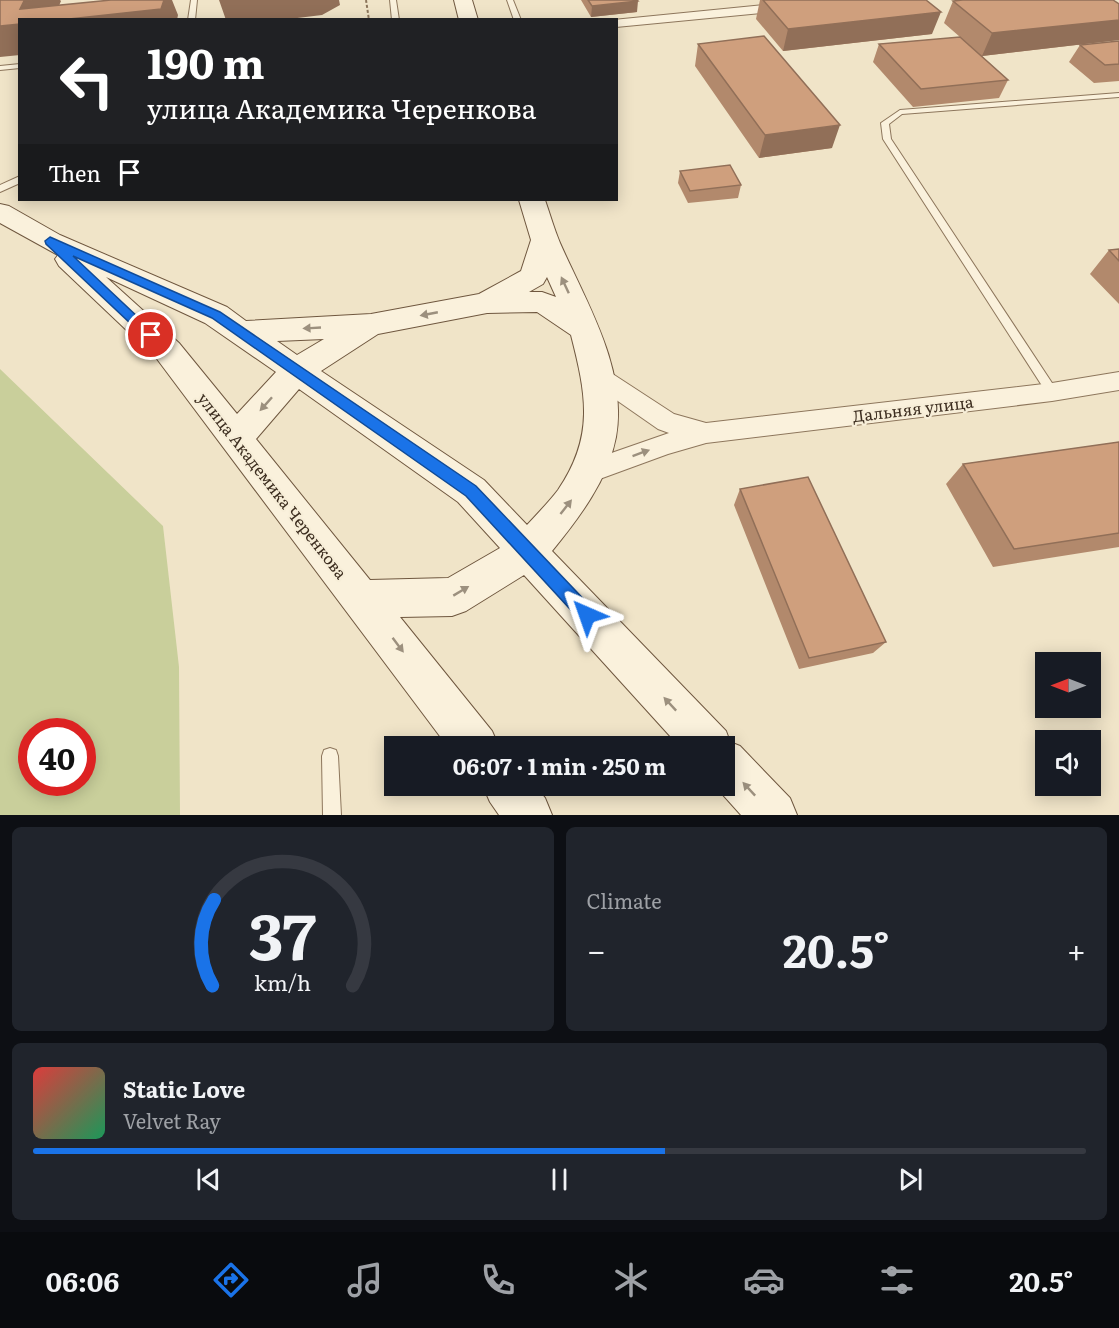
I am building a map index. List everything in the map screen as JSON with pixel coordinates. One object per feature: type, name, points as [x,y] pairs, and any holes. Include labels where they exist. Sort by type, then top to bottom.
[{"type":"street","points":[[463,0],[468,18]]},
{"type":"street","points":[[618,23],[856,0]]},
{"type":"street","points":[[362,599],[452,597],[528,552],[570,502],[586,473],[599,438],[602,409],[597,375],[585,329],[545,240],[532,201]]},
{"type":"street","name":"улица Академика Черенкова","points":[[0,212],[50,241],[216,315],[471,491],[700,736]]},
{"type":"street","points":[[487,303],[533,277],[545,240]]},
{"type":"street","name":"улица Академика Черенкова","points":[[50,241],[168,351],[468,736]]},
{"type":"street","points":[[241,332],[371,325],[487,303],[542,302],[585,329]]},
{"type":"street","points":[[236,438],[297,370],[371,325]]},
{"type":"street","name":"Дальняя улица","points":[[597,375],[667,422],[706,433]]},
{"type":"street","name":"Дальняя улица","points":[[586,473],[665,444],[706,433],[1052,392],[1119,381]]},
{"type":"street","points":[[735,774],[773,815]]},
{"type":"street","points":[[514,796],[528,815]]},
{"type":"lane","points":[[191,18],[194,0]]},
{"type":"lane","points":[[393,0],[396,18]]},
{"type":"lane","points":[[510,0],[517,18]]},
{"type":"lane","points":[[0,68],[18,66]]},
{"type":"lane","points":[[1052,392],[887,139],[885,123],[900,112],[1119,95]]},
{"type":"lane","points":[[0,189],[18,180]]},
{"type":"lane","points":[[330,756],[332,815]]},
{"type":"path","points":[[366,0],[369,18]]},
{"type":"green space","points":[[0,369],[163,526],[179,667],[180,815],[0,815]]},
{"type":"building","points":[[0,0],[32,0],[24,1],[20,9],[111,0],[164,0],[161,9],[78,18],[18,18],[18,24],[0,26]]},
{"type":"building","points":[[588,0],[637,0],[638,1],[592,6]]},
{"type":"building","points":[[763,0],[926,0],[941,12],[788,29]]},
{"type":"building","points":[[1113,0],[1119,4],[1119,20],[992,33],[953,1]]},
{"type":"building","points":[[764,36],[840,125],[765,135],[698,44]]},
{"type":"building","points":[[960,37],[1008,80],[921,89],[879,44]]},
{"type":"building","points":[[1119,41],[1119,64],[1105,65],[1080,45]]},
{"type":"building","points":[[730,165],[741,185],[690,191],[680,171]]},
{"type":"building","points":[[1119,249],[1119,261],[1109,250]]},
{"type":"building","points":[[1119,442],[1119,533],[1014,549],[963,464]]},
{"type":"building","points":[[808,477],[886,642],[809,658],[740,489]]},
{"type":"route","points":[[151,335],[50,241],[216,315],[471,491],[587,615]]}]
